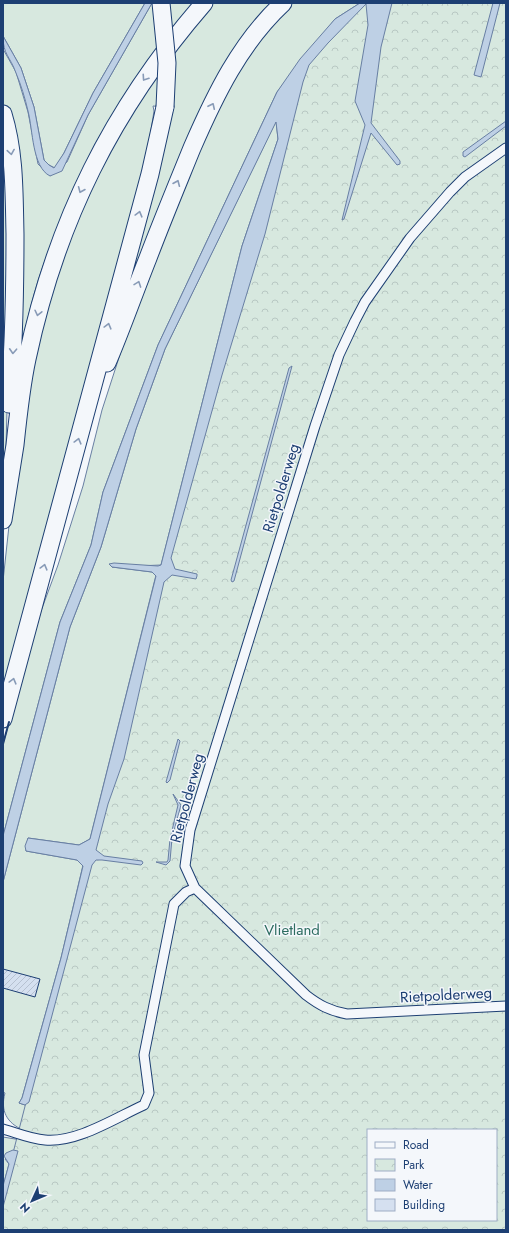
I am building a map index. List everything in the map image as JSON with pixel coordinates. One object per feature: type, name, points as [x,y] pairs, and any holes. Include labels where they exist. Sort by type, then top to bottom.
[{"type":"highway","points":[[3,719],[150,174],[165,107],[167,63],[161,3]]},
{"type":"highway","points":[[3,520],[26,360],[42,295],[56,251],[86,178],[112,130],[152,68],[204,3]]},
{"type":"highway","points":[[88,404],[120,334],[171,198],[220,88],[230,69],[254,33],[283,3]]},
{"type":"highway","points":[[3,114],[12,157],[15,241],[14,333],[3,500]]},
{"type":"street","name":"Rietpolderweg","points":[[506,148],[465,177],[410,238],[365,302],[339,355],[315,426],[190,830],[185,866],[195,888],[306,995],[320,1006],[347,1014],[506,1006]]},
{"type":"street","points":[[3,1129],[45,1140],[60,1140],[75,1137],[144,1105],[149,1093],[144,1056],[174,904],[186,892],[195,888]]},
{"type":"green space","points":[[3,3],[145,3],[93,93],[64,153],[55,168],[44,160],[34,107],[21,68],[3,36]]},
{"type":"green space","points":[[152,3],[194,3],[169,33],[125,95],[88,160],[57,230],[38,280],[15,378],[7,113],[3,103],[3,49],[16,72],[28,112],[38,164],[50,176],[67,162],[88,115]]},
{"type":"green space","points":[[210,3],[278,3],[247,37],[119,330],[165,107],[153,106],[154,111],[147,155],[3,696],[3,581],[22,406],[49,285],[123,118]]},
{"type":"green space","points":[[292,3],[360,3],[335,19],[277,92],[158,345],[103,492],[91,545],[60,622],[3,836],[3,744],[41,611],[58,565],[83,486],[102,410],[137,302],[169,213],[237,70],[265,27]]},
{"type":"green space","name":"Vlietland","points":[[366,3],[506,3],[506,1230],[3,1230],[3,1192],[297,75],[339,25]]},
{"type":"green space","points":[[276,121],[278,139],[242,246],[161,565],[112,567],[152,572],[156,575],[90,839],[79,845],[28,838],[26,851],[77,860],[83,865],[61,958],[22,1098],[19,1103],[25,1105],[29,1102],[23,1130],[9,1120],[4,1111],[3,1105],[5,1093],[3,1092],[3,882],[70,627],[101,547],[136,429],[165,349]]},
{"type":"green space","points":[[3,151],[11,254],[6,448],[3,461]]},
{"type":"green space","points":[[3,1137],[21,1140],[18,1151],[5,1159],[9,1164],[3,1186]]},
{"type":"water","points":[[145,3],[152,3],[88,115],[62,171],[50,176],[44,171],[36,156],[26,101],[14,67],[4,47],[3,36],[21,68],[34,107],[44,160],[54,168],[64,153],[93,93]]},
{"type":"water","points":[[360,3],[392,3],[381,47],[371,123],[400,161],[400,164],[397,165],[371,133],[344,219],[342,220],[365,125],[355,101],[368,25],[366,4],[309,65],[303,82],[265,234],[222,375],[171,558],[175,569],[197,574],[197,576],[196,579],[172,575],[164,582],[124,759],[108,804],[96,850],[104,856],[142,861],[143,863],[141,865],[96,860],[92,865],[29,1102],[25,1105],[19,1103],[22,1098],[61,958],[83,866],[77,860],[26,851],[25,846],[28,838],[79,845],[90,839],[156,576],[152,572],[112,567],[109,564],[161,565],[242,246],[278,139],[276,122],[165,349],[136,429],[101,547],[70,627],[3,882],[3,836],[60,622],[91,545],[103,492],[158,345],[277,92],[300,59],[335,19]]},
{"type":"water","points":[[493,3],[500,3],[481,77],[474,75]]},
{"type":"water","points":[[506,121],[506,126],[465,157],[463,156],[463,152]]},
{"type":"water","points":[[292,366],[234,581],[232,582],[231,580],[289,368]]},
{"type":"water","points":[[178,739],[180,741],[170,780],[167,783],[166,782]]},
{"type":"water","points":[[173,794],[181,805],[172,838],[170,861],[166,865],[156,862],[167,862],[168,860],[170,839],[178,805]]},
{"type":"water","points":[[13,1150],[18,1151],[3,1207],[3,1186],[9,1164],[4,1156],[6,1153]]},
{"type":"building","points":[[3,969],[40,979],[35,997],[3,988]]},
{"type":"wall","points":[[3,744],[9,722]]}]
